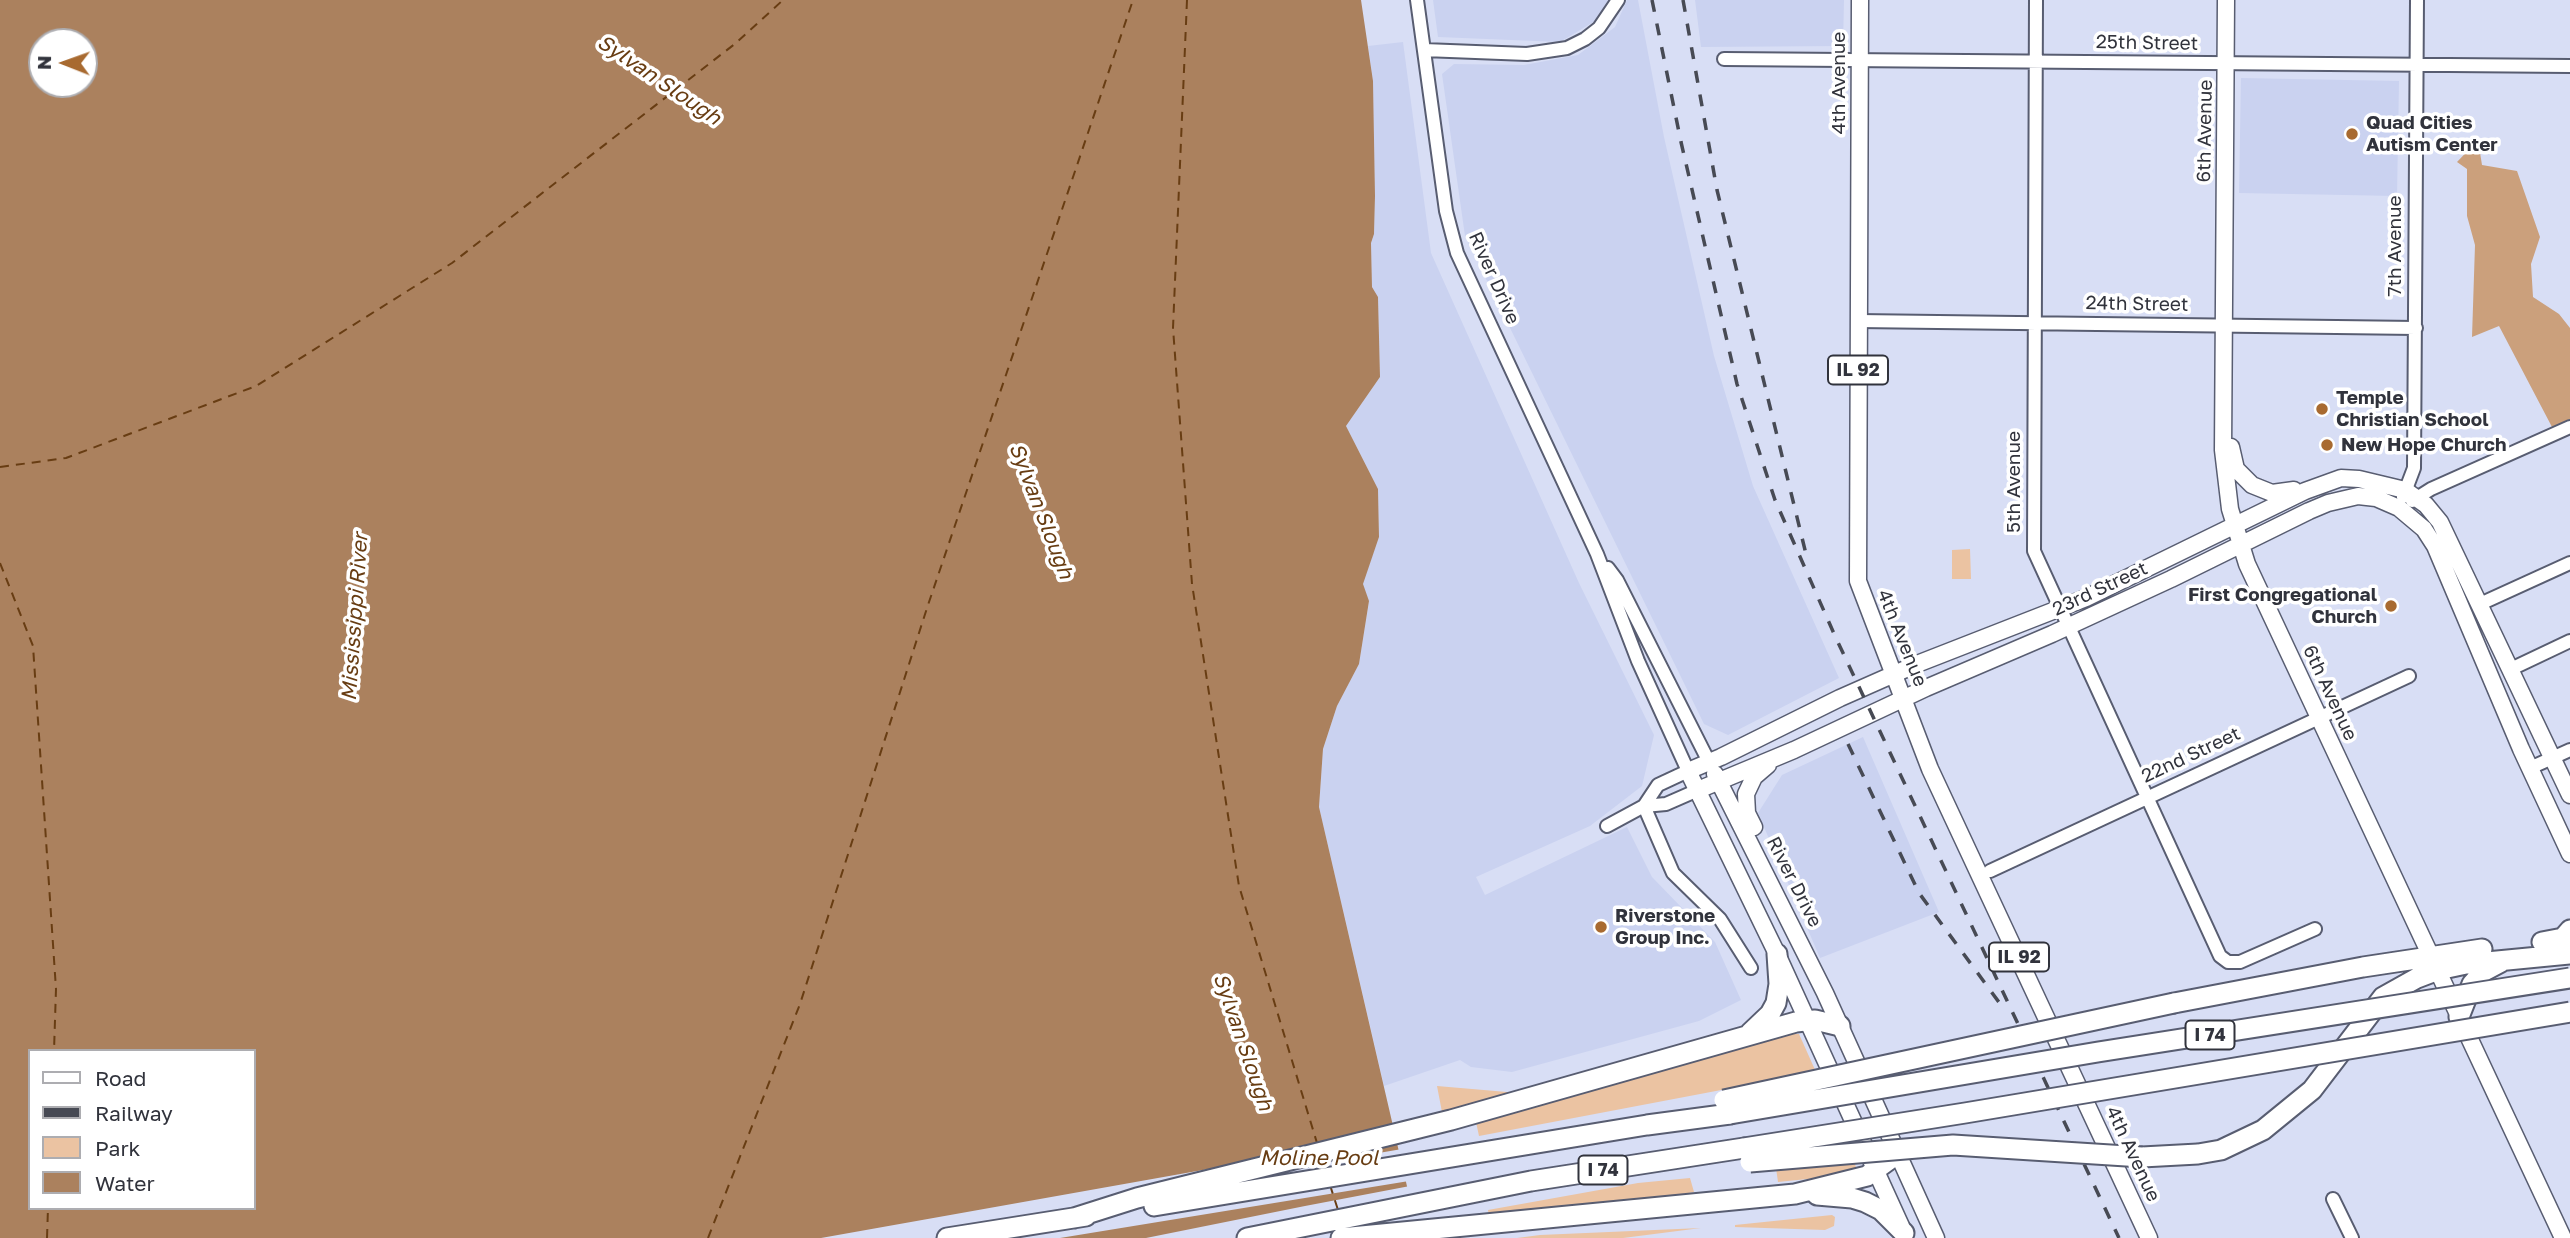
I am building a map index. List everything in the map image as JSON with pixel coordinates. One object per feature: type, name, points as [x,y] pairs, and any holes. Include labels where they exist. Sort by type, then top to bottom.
[{"type":"highway","points":[[1727,1107],[2174,1003],[2434,963],[2563,938],[2570,930]]},
{"type":"highway","points":[[2542,942],[2570,940]]},
{"type":"highway","points":[[1747,1035],[1770,1014],[1776,1003],[1779,984],[1777,954]]},
{"type":"highway","points":[[1747,1155],[1953,1145],[2142,1157],[2221,1150],[2263,1130],[2312,1090],[2383,997],[2434,963],[2570,954]]},
{"type":"highway","points":[[2459,1017],[2472,984],[2484,971],[2505,960]]},
{"type":"highway","name":"I 74","points":[[947,1238],[1647,1125],[1727,1107],[2570,978]]},
{"type":"highway","name":"I 74","points":[[1247,1238],[1463,1194],[1655,1162],[1747,1155],[1965,1114],[2570,1012]]},
{"type":"highway","points":[[1074,1218],[1136,1198],[1451,1120],[1747,1035],[1807,1021],[1840,1026]]},
{"type":"highway","points":[[1795,1194],[1855,1180],[1876,1171],[1897,1154]]},
{"type":"highway","points":[[1341,1238],[1795,1194],[1832,1195],[1859,1200],[1881,1210],[1905,1235]]},
{"type":"main road","name":"4th Avenue","points":[[1860,0],[1858,581],[1930,769],[2149,1238]]},
{"type":"main road","name":"6th Avenue","points":[[2226,0],[2224,470],[2230,509],[2247,564],[2563,1238]]},
{"type":"main road","points":[[2224,391],[2232,458],[2236,469],[2252,485],[2272,493],[2292,491],[2317,481],[2341,478]]},
{"type":"main road","name":"23rd Street","points":[[1688,771],[1894,674],[2086,598],[2305,491],[2341,478],[2377,481],[2411,494]]},
{"type":"main road","points":[[2411,494],[2440,522],[2570,795]]},
{"type":"main road","name":"23rd Street","points":[[1698,790],[2068,627],[2309,511],[2358,496],[2376,498],[2399,508]]},
{"type":"main road","points":[[2399,508],[2424,529],[2435,546],[2530,768],[2570,854]]},
{"type":"main road","points":[[1791,923],[1777,877],[1746,806],[1748,787],[1754,778],[1766,766],[1794,750]]},
{"type":"main road","name":"River Drive","points":[[1709,762],[1791,923],[1936,1238]]},
{"type":"main road","name":"River Drive","points":[[1688,771],[1777,954],[1905,1235]]},
{"type":"street","name":"River Drive","points":[[1417,0],[1446,211],[1457,253],[1597,554],[1638,661],[1688,771]]},
{"type":"street","points":[[1424,50],[1527,54],[1567,48],[1599,28],[1618,0]]},
{"type":"street","name":"5th Avenue","points":[[2036,0],[2033,545],[2036,557],[2220,956],[2228,962],[2240,962],[2315,929]]},
{"type":"street","name":"7th Avenue","points":[[2411,494],[2414,468],[2416,328],[2417,0]]},
{"type":"street","name":"25th Street","points":[[1724,59],[2570,66]]},
{"type":"street","name":"24th Street","points":[[1858,321],[2416,328]]},
{"type":"street","points":[[2399,508],[2411,494],[2431,489],[2570,427]]},
{"type":"street","name":"River Drive","points":[[1597,554],[1617,580],[1709,762]]},
{"type":"street","points":[[2480,604],[2570,563]]},
{"type":"street","points":[[2511,669],[2570,640]]},
{"type":"street","name":"22nd Street","points":[[1990,871],[2409,676]]},
{"type":"street","points":[[2530,768],[2570,750]]},
{"type":"street","name":"23rd Street","points":[[1644,806],[1658,785],[1688,771]]},
{"type":"street","name":"23rd Street","points":[[1607,826],[1644,806],[1666,804],[1698,790]]},
{"type":"street","points":[[1644,806],[1673,873],[1720,919],[1751,968]]},
{"type":"street","points":[[2333,1199],[2351,1238]]},
{"type":"shaded area","points":[[1433,0],[1608,0],[1595,21],[1560,42],[1438,37]]},
{"type":"shaded area","points":[[1627,0],[1638,0],[1664,137],[1714,356],[1753,486],[1839,678],[1728,735],[1704,724],[1465,236],[1442,74],[1454,64],[1524,65],[1578,55],[1615,27]]},
{"type":"shaded area","points":[[1695,0],[1844,0],[1843,46],[1701,47]]},
{"type":"shaded area","points":[[1403,42],[1431,253],[1579,583],[1654,735],[1642,786],[1590,826],[1476,877],[1485,895],[1627,827],[1652,877],[1715,942],[1741,1000],[1699,1021],[1512,1072],[1471,1067],[1460,1060],[1384,1086],[1319,807],[1323,749],[1337,706],[1359,664],[1369,602],[1362,584],[1379,537],[1378,489],[1346,426],[1380,377],[1378,297],[1372,287],[1371,243],[1374,234],[1375,196],[1373,81],[1368,46]]},
{"type":"shaded area","points":[[2241,78],[2399,81],[2397,196],[2239,193]]},
{"type":"shaded area","points":[[2478,140],[2482,165],[2517,171],[2540,237],[2531,264],[2533,297],[2559,314],[2570,328],[2570,419],[2552,427],[2499,326],[2472,337],[2475,245],[2467,216],[2467,169],[2457,162]]},
{"type":"shaded area","points":[[1863,737],[1939,912],[1820,958],[1758,813],[1782,775]]},
{"type":"green space","points":[[1970,549],[1971,579],[1952,579],[1952,550]]},
{"type":"green space","points":[[1791,1034],[1799,1034],[1816,1072],[1479,1136],[1476,1122]]},
{"type":"green space","points":[[1437,1086],[1507,1092],[1508,1095],[1442,1112]]},
{"type":"green space","points":[[1853,1159],[1857,1170],[1837,1176],[1778,1182],[1776,1168]]},
{"type":"green space","points":[[1690,1178],[1694,1192],[1489,1216],[1488,1210],[1638,1183]]},
{"type":"green space","points":[[1832,1215],[1835,1217],[1834,1226],[1825,1230],[1735,1227],[1735,1225]]},
{"type":"green space","points":[[1701,1228],[1623,1238],[1517,1238],[1540,1235]]},
{"type":"water","points":[[0,0],[1361,0],[1373,81],[1375,196],[1374,234],[1371,243],[1372,287],[1378,297],[1380,377],[1346,426],[1378,489],[1379,537],[1363,584],[1369,601],[1359,664],[1337,706],[1323,749],[1319,807],[1419,1238],[0,1238]]},
{"type":"pier","points":[[1402,1149],[1409,1181],[1060,1238],[821,1238],[1214,1168],[1297,1150],[1314,1164]]},
{"type":"pier","points":[[1410,1186],[1422,1238],[1146,1238],[1305,1206]]},
{"type":"ferry route","points":[[0,467],[66,458],[256,386],[452,263],[736,43],[783,0]]},
{"type":"ferry route","points":[[708,1238],[800,1004],[927,608],[1133,0]]},
{"type":"ferry route","points":[[1187,0],[1173,328],[1192,584],[1239,886],[1317,1143]]},
{"type":"ferry route","points":[[0,563],[33,646],[56,989],[54,1049]]},
{"type":"ferry route","points":[[1330,1185],[1338,1210]]},
{"type":"ferry route","points":[[47,1238],[48,1210]]},
{"type":"railway","points":[[1652,0],[1681,142],[1737,384],[1775,500],[1835,636],[2119,1238]]},
{"type":"railway","points":[[1683,0],[1717,190],[1806,554]]},
{"type":"railway","points":[[1848,744],[1919,893],[2001,1005]]},
{"type":"place","name":"Quad Cities Autism Center","points":[[2352,134]]},
{"type":"place","name":"Temple Christian School","points":[[2322,409]]},
{"type":"place","name":"New Hope Church","points":[[2327,445]]},
{"type":"place","name":"First Congregational Church","points":[[2391,606]]},
{"type":"place","name":"Riverstone Group Inc.","points":[[1601,927]]},
{"type":"water label","name":"Sylvan Slough","points":[[659,80]]},
{"type":"water label","name":"Sylvan Slough","points":[[1041,511]]},
{"type":"water label","name":"Mississippi River","points":[[355,617]]},
{"type":"water label","name":"Sylvan Slough","points":[[1243,1042]]},
{"type":"water label","name":"Moline Pool","points":[[1319,1158]]}]
